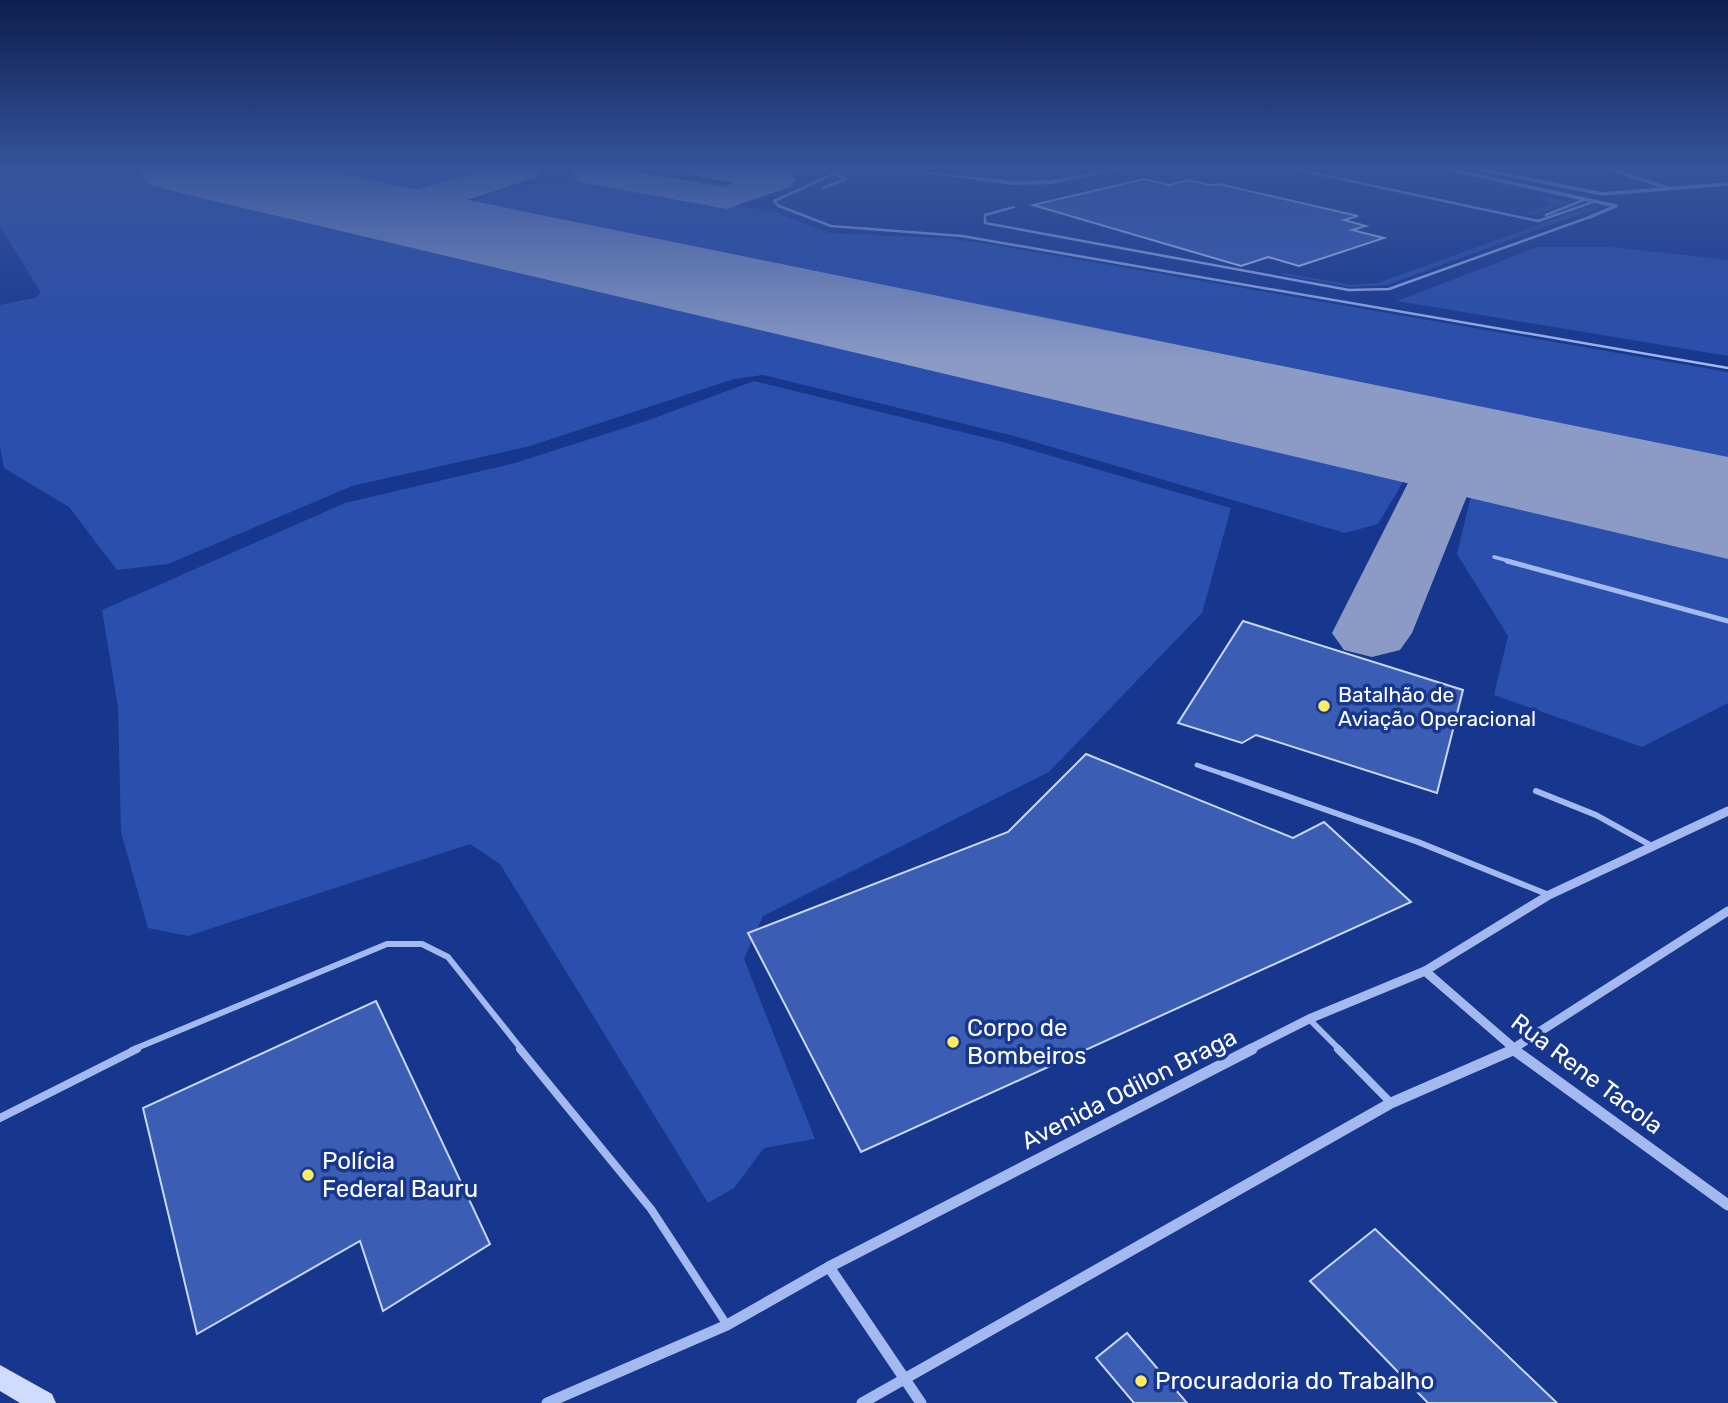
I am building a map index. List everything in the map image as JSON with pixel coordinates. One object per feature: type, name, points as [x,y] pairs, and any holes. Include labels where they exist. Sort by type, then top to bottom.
[{"type":"main road","points":[[0,1377],[43,1403]]},
{"type":"street","name":"Avenida Odilon Braga","points":[[547,1403],[727,1325],[829,1266],[1309,1019],[1425,971],[1549,895],[1728,811]]},
{"type":"street","points":[[862,1403],[1391,1103],[1514,1048],[1728,911]]},
{"type":"street","name":"Rua Rene Tacola","points":[[1425,971],[1514,1048],[1728,1205]]},
{"type":"street","points":[[829,1266],[921,1403]]},
{"type":"lane","points":[[905,232],[962,236],[1728,368]]},
{"type":"lane","points":[[1036,232],[1349,290],[1371,291],[1389,289],[1545,232]]},
{"type":"lane","points":[[1494,557],[1728,621]]},
{"type":"lane","points":[[1198,765],[1332,809],[1481,865],[1549,895]]},
{"type":"lane","points":[[1536,791],[1588,809],[1652,846]]},
{"type":"lane","points":[[0,1118],[133,1050],[361,954],[387,944],[422,944],[448,957],[651,1209],[727,1325]]},
{"type":"lane","points":[[1309,1019],[1391,1103]]},
{"type":"shaded area","points":[[4,232],[384,232],[1405,465],[1409,472],[1378,524],[1345,533],[1014,436],[763,375],[734,379],[530,446],[352,486],[168,564],[117,570],[69,507],[4,468],[0,447],[0,305],[34,298],[41,293]]},
{"type":"shaded area","points":[[545,232],[827,232],[945,238],[1728,372],[1728,478]]},
{"type":"shaded area","points":[[1517,232],[1530,232],[1387,285],[1349,287],[1280,274],[1352,285],[1378,283]]},
{"type":"shaded area","points":[[1538,247],[1612,247],[1728,260],[1728,356],[1397,301]]},
{"type":"shaded area","points":[[754,381],[1003,442],[1231,508],[1202,613],[1049,772],[763,916],[744,959],[815,1139],[764,1148],[734,1188],[708,1203],[500,864],[470,844],[188,936],[148,928],[121,832],[118,707],[102,610],[345,503],[515,463],[646,421]]},
{"type":"shaded area","points":[[1501,488],[1728,540],[1728,703],[1642,747],[1494,695],[1508,636],[1457,554],[1472,492]]},
{"type":"building","points":[[1127,232],[1362,232],[1384,238],[1299,266],[1268,257],[1241,266]]},
{"type":"building","name":"Batalhão de Aviação Operacional","points":[[1243,621],[1463,690],[1437,793],[1256,735],[1242,743],[1178,723]]},
{"type":"building","name":"Corpo de Bombeiros","points":[[1086,754],[1293,838],[1324,822],[1411,902],[861,1152],[748,933],[1008,832]]},
{"type":"building","name":"Polícia Federal Bauru","points":[[376,1001],[490,1244],[383,1311],[360,1241],[197,1334],[143,1108]]},
{"type":"building","points":[[1375,1229],[1557,1403],[1428,1403],[1310,1281]]},
{"type":"building","name":"Procuradoria do Trabalho","points":[[1127,1333],[1187,1403],[1134,1403],[1096,1358]]},
{"type":"taxiway","points":[[1388,433],[1444,474]]},
{"type":"taxiway","points":[[1444,474],[1533,466]]},
{"type":"taxiway","points":[[1372,633],[1444,474]]},
{"type":"runway","points":[[477,232],[1728,508]]},
{"type":"place","name":"Batalhão de Aviação Operacional","points":[[1324,706]]},
{"type":"place","name":"Corpo de Bombeiros","points":[[953,1042]]},
{"type":"place","name":"Polícia Federal Bauru","points":[[308,1175]]},
{"type":"place","name":"Procuradoria do Trabalho","points":[[1141,1381]]}]
